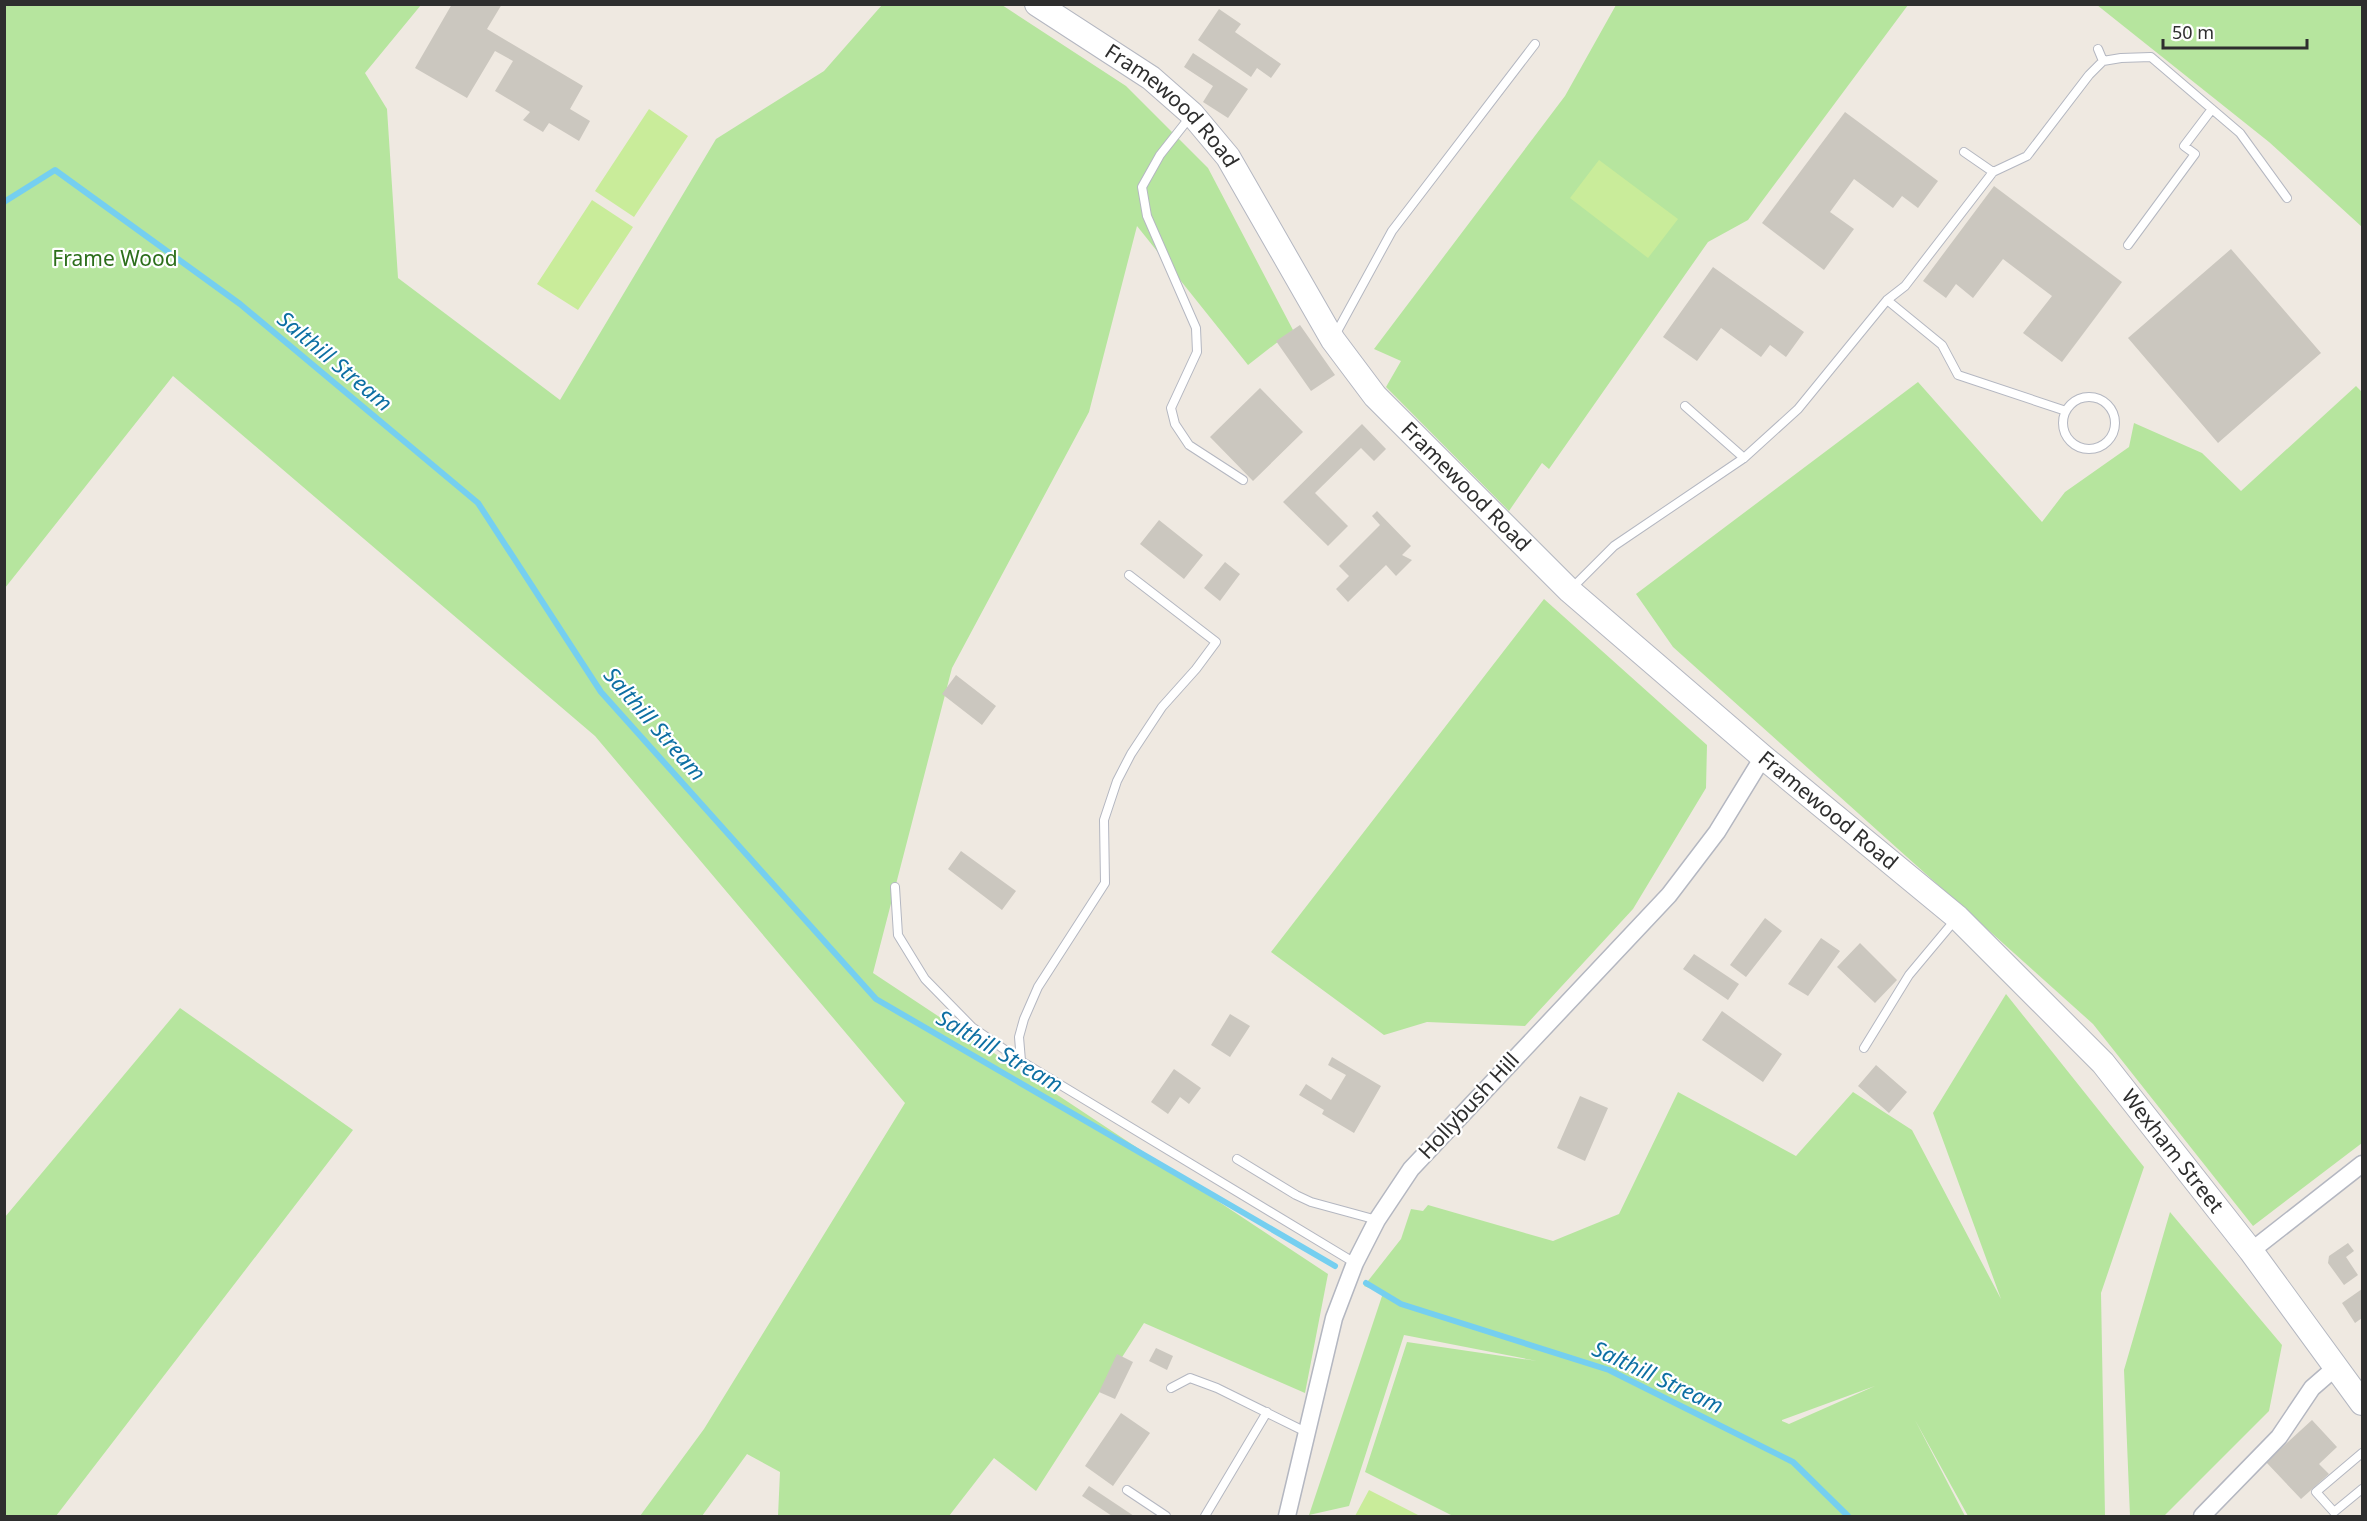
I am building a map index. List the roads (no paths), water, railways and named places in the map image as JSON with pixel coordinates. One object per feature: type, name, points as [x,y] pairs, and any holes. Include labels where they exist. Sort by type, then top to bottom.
[{"type":"street","name":"Framewood Road","points":[[1037,4],[1151,78],[1192,114],[1228,157],[1333,340],[1375,396],[1570,591],[1763,757],[1957,917]]},
{"type":"street","name":"Hollybush Hill","points":[[1287,1516],[1334,1318],[1355,1263],[1377,1220],[1411,1168],[1669,895],[1717,832],[1763,757]]},
{"type":"street","name":"Wexham Street","points":[[1957,917],[2103,1063],[2251,1251],[2362,1404]]},
{"type":"street","points":[[2251,1251],[2362,1164]]},
{"type":"street","points":[[2202,1516],[2279,1437],[2312,1388],[2335,1368]]},
{"type":"lane","points":[[1333,340],[1392,231],[1535,44]]},
{"type":"lane","points":[[2098,49],[2103,61]]},
{"type":"lane","points":[[1570,591],[1614,546],[1744,459],[1798,409],[1887,300],[1905,286],[1993,172],[2026,156],[2089,75],[2103,61],[2121,57],[2151,57],[2240,133],[2287,198]]},
{"type":"lane","points":[[2128,246],[2195,154],[2184,146],[2212,109]]},
{"type":"lane","points":[[1192,114],[1160,155],[1142,187],[1148,216],[1196,328],[1197,352],[1171,408],[1175,424],[1189,445],[1243,480]]},
{"type":"lane","points":[[1964,152],[1993,172]]},
{"type":"lane","points":[[1887,300],[1941,345],[1958,375],[2066,411]]},
{"type":"lane","points":[[2094,397],[2102,400],[2113,412],[2116,420],[2112,436],[2100,447],[2091,449],[2074,444],[2067,438],[2064,429],[2063,420],[2066,411],[2078,399],[2094,397]]},
{"type":"lane","points":[[1685,406],[1744,459]]},
{"type":"lane","points":[[1021,1061],[1019,1037],[1038,987],[1105,883],[1104,820],[1117,781],[1144,732],[1216,642],[1129,575]]},
{"type":"lane","points":[[895,887],[898,934],[925,979],[972,1027],[1021,1061],[1355,1263]]},
{"type":"lane","points":[[1864,1048],[1909,975],[1957,917]]},
{"type":"lane","points":[[1237,1159],[1304,1199],[1377,1220]]},
{"type":"lane","points":[[1171,1388],[1190,1378],[1217,1388],[1308,1433]]},
{"type":"lane","points":[[1205,1516],[1267,1412]]},
{"type":"lane","points":[[2362,1453],[2316,1492],[2334,1512],[2362,1488]]},
{"type":"lane","points":[[1127,1490],[1166,1516]]},
{"type":"waterway","name":"Salthill Stream","points":[[4,202],[55,170],[240,304],[478,503],[601,692],[876,999],[1335,1266]]},
{"type":"waterway","name":"Salthill Stream","points":[[1366,1283],[1401,1304],[1609,1370],[1793,1462],[1848,1516]]},
{"type":"park label","name":"Frame Wood","points":[[115,259]]}]
